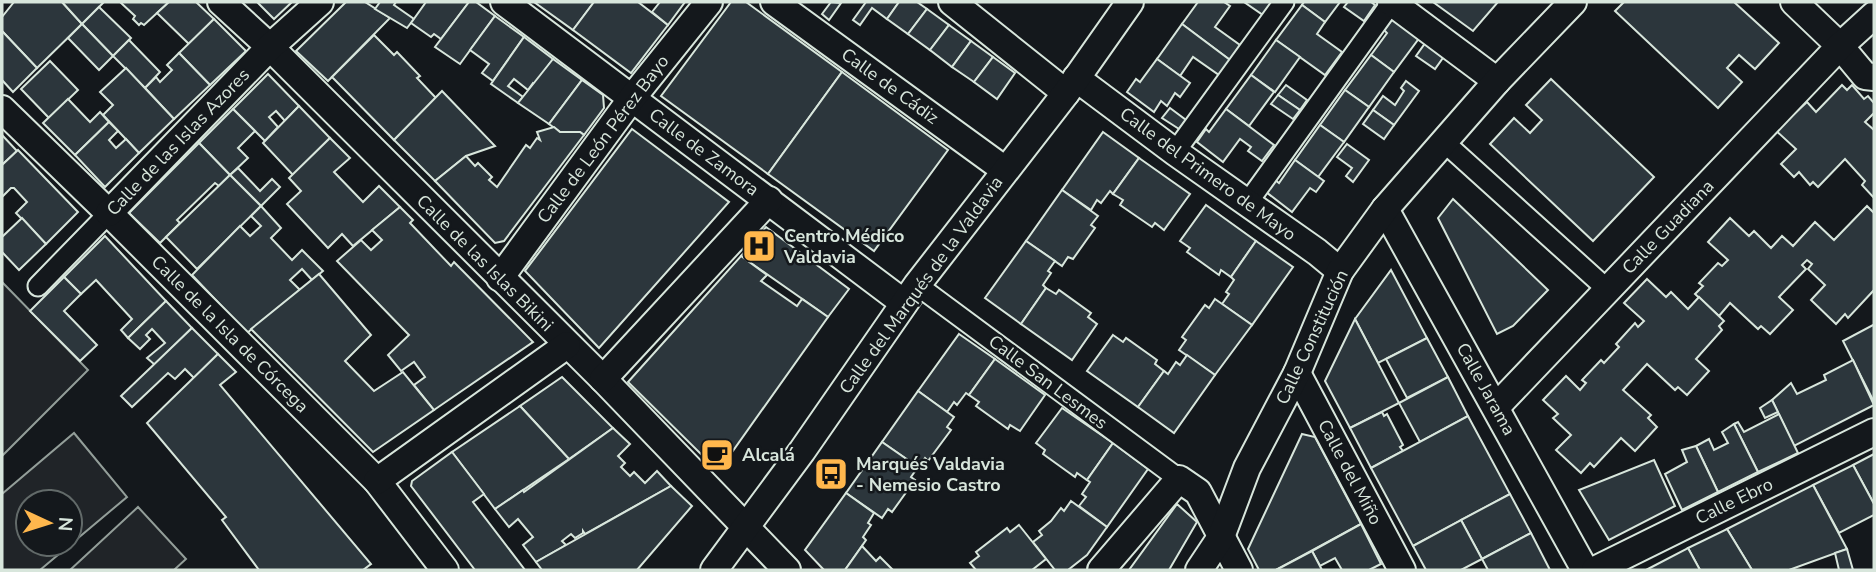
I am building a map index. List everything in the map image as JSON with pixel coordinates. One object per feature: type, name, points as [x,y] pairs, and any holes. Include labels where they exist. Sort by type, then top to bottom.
[{"type":"street","name":"Calle de las Islas Bikini","points":[[221,2],[270,47],[603,379],[787,570]]},
{"type":"street","name":"Calle de las Islas Azores","points":[[38,286],[270,47],[320,2]]},
{"type":"street","name":"Calle de Zamora","points":[[504,2],[769,200],[911,294]]},
{"type":"street","name":"Calle de León Pérez Bayo","points":[[500,278],[632,98],[709,2]]},
{"type":"street","name":"Calle de Cádiz","points":[[774,2],[1005,170]]},
{"type":"street","name":"Calle del Primero de Mayo","points":[[953,2],[1071,85],[1248,202],[1340,271]]},
{"type":"street","name":"Calle del Marqués de la Valdavia","points":[[714,570],[911,294],[1071,85],[1130,2]]},
{"type":"street","points":[[1175,152],[1284,2]]},
{"type":"street","points":[[1248,202],[1392,2],[1497,81]]},
{"type":"street","name":"Calle Constitución","points":[[1199,570],[1221,537],[1247,468],[1297,373],[1340,271],[1385,209],[1497,81],[1573,2]]},
{"type":"street","points":[[1794,2],[1840,46],[1865,76],[1874,77]]},
{"type":"street","name":"Calle Guadiana","points":[[1496,407],[1840,46],[1874,15]]},
{"type":"street","name":"Calle de la Isla de Córcega","points":[[2,109],[376,481],[445,570]]},
{"type":"street","points":[[1444,142],[1608,290]]},
{"type":"street","points":[[603,379],[769,200]]},
{"type":"street","name":"Calle Jarama","points":[[1385,209],[1585,570]]},
{"type":"street","name":"Calle San Lesmes","points":[[911,294],[1179,479]]},
{"type":"street","points":[[376,481],[568,345]]},
{"type":"street","name":"Calle del Miño","points":[[1297,373],[1402,570]]},
{"type":"street","name":"Calle Ebro","points":[[1595,570],[1874,432]]},
{"type":"street","points":[[1101,570],[1179,479],[1198,492],[1239,570]]},
{"type":"shaded area","points":[[2,282],[88,370],[2,456]]},
{"type":"shaded area","points":[[74,433],[127,497],[84,533],[84,488],[14,488],[14,558],[54,558],[40,570],[2,570],[2,494]]},
{"type":"shaded area","points":[[138,507],[186,559],[174,570],[70,570]]},
{"type":"building","points":[[14,2],[62,2],[82,24],[37,68],[2,31],[2,17]]},
{"type":"building","points":[[62,2],[104,2],[82,24]]},
{"type":"building","points":[[120,2],[169,2],[144,25],[139,25],[133,19],[135,16]]},
{"type":"building","points":[[169,2],[196,2],[214,19],[189,44],[157,13]]},
{"type":"building","points":[[257,2],[292,2],[274,19]]},
{"type":"building","points":[[346,2],[365,2],[390,18],[328,81],[296,51]]},
{"type":"building","points":[[380,2],[396,2],[394,5],[414,19],[407,28],[375,9]]},
{"type":"building","points":[[426,2],[469,2],[441,39],[434,34],[431,37],[411,23]]},
{"type":"building","points":[[469,2],[476,2],[495,16],[460,64],[435,47]]},
{"type":"building","points":[[534,2],[594,2],[573,30]]},
{"type":"building","points":[[594,2],[638,2],[668,25],[631,73],[573,30]]},
{"type":"building","points":[[660,2],[685,2],[668,25],[652,12]]},
{"type":"building","points":[[731,2],[746,2],[842,72],[768,174],[661,96]]},
{"type":"building","points":[[831,2],[841,3],[829,20],[822,14]]},
{"type":"building","points":[[866,2],[899,2],[887,19],[872,8],[860,25],[853,20]]},
{"type":"building","points":[[899,2],[917,2],[927,9],[908,34],[887,19]]},
{"type":"building","points":[[1198,2],[1224,2],[1230,6],[1215,27],[1240,45],[1230,60],[1182,24]]},
{"type":"building","points":[[1244,2],[1272,2],[1263,15]]},
{"type":"building","points":[[1304,2],[1340,2],[1325,22],[1302,5]]},
{"type":"building","points":[[1348,2],[1371,2],[1375,5],[1364,21],[1344,7]]},
{"type":"building","points":[[1433,2],[1498,2],[1473,31]]},
{"type":"building","points":[[1624,2],[1734,2],[1779,43],[1755,69],[1739,55],[1727,68],[1742,82],[1718,108],[1615,11]]},
{"type":"building","points":[[1302,5],[1325,22],[1317,34],[1342,52],[1325,75],[1276,40]]},
{"type":"building","points":[[99,7],[131,38],[113,56],[82,24]]},
{"type":"building","points":[[927,9],[949,25],[930,50],[908,34]]},
{"type":"building","points":[[495,16],[524,37],[493,81],[482,73],[489,64],[470,50]]},
{"type":"building","points":[[1393,18],[1420,37],[1394,72],[1371,55],[1387,33],[1384,30]]},
{"type":"building","points":[[214,19],[246,51],[210,85],[179,53]]},
{"type":"building","points":[[82,24],[113,56],[99,70],[68,38]]},
{"type":"building","points":[[1182,24],[1230,60],[1219,75],[1193,57],[1180,76],[1157,59]]},
{"type":"building","points":[[949,25],[971,41],[952,67],[930,50]]},
{"type":"building","points":[[2,31],[37,68],[13,92],[2,80]]},
{"type":"building","points":[[374,35],[394,55],[397,52],[436,98],[394,140],[332,77]]},
{"type":"building","points":[[524,37],[553,59],[528,90],[514,79],[508,86],[523,97],[518,103],[491,84]]},
{"type":"building","points":[[129,40],[160,72],[145,88],[113,56]]},
{"type":"building","points":[[1276,40],[1300,57],[1275,92],[1251,75]]},
{"type":"building","points":[[971,41],[993,57],[974,82],[952,67]]},
{"type":"building","points":[[1426,42],[1445,55],[1435,69],[1416,56]]},
{"type":"building","points":[[179,53],[210,85],[174,119],[145,88],[156,77],[160,82],[172,70],[167,65]]},
{"type":"building","points":[[1371,55],[1394,72],[1369,107],[1345,90]]},
{"type":"building","points":[[993,57],[1015,73],[997,99],[974,82]]},
{"type":"building","points":[[553,59],[582,80],[549,124],[518,103]]},
{"type":"building","points":[[1157,59],[1190,83],[1180,97],[1175,93],[1167,106],[1161,101],[1154,112],[1127,92],[1136,79],[1140,82]]},
{"type":"building","points":[[50,61],[78,90],[49,118],[21,89]]},
{"type":"building","points":[[126,68],[174,119],[139,153],[103,115],[113,105],[100,92]]},
{"type":"building","points":[[842,72],[948,150],[874,251],[768,174]]},
{"type":"building","points":[[268,74],[299,106],[285,121],[276,111],[269,117],[278,127],[265,141],[233,109]]},
{"type":"building","points":[[1251,75],[1274,92],[1249,126],[1226,109]]},
{"type":"building","points":[[1551,79],[1654,177],[1593,241],[1490,144],[1514,118],[1530,133],[1542,120],[1526,105]]},
{"type":"building","points":[[582,80],[603,95],[604,108],[584,135],[580,132],[560,132],[549,124]]},
{"type":"building","points":[[1406,81],[1419,91],[1394,125],[1373,110],[1383,96],[1395,105],[1404,91],[1401,88]]},
{"type":"building","points":[[1286,85],[1307,100],[1300,110],[1278,95]]},
{"type":"building","points":[[1842,85],[1847,90],[1852,85],[1864,99],[1868,96],[1874,103],[1874,113],[1865,122],[1874,130],[1874,198],[1862,185],[1865,181],[1845,159],[1818,187],[1813,182],[1810,185],[1799,172],[1794,177],[1781,164],[1796,149],[1772,127],[1791,110],[1794,114],[1807,102],[1816,112]]},
{"type":"building","points":[[1345,90],[1369,107],[1344,142],[1320,125]]},
{"type":"building","points":[[442,91],[495,146],[466,156],[435,181],[394,140]]},
{"type":"building","points":[[1278,95],[1300,110],[1293,119],[1271,104]]},
{"type":"building","points":[[68,99],[90,122],[100,112],[109,122],[75,155],[43,123]]},
{"type":"building","points":[[299,106],[330,138],[293,175],[263,143]]},
{"type":"building","points":[[1170,108],[1186,120],[1179,129],[1162,118]]},
{"type":"building","points":[[233,109],[255,131],[238,148],[248,158],[230,175],[199,143]]},
{"type":"building","points":[[1226,109],[1274,145],[1262,161],[1248,151],[1251,147],[1240,139],[1223,162],[1197,142],[1206,129],[1209,132]]},
{"type":"building","points":[[1373,110],[1394,125],[1384,139],[1363,124]]},
{"type":"building","points":[[109,122],[118,131],[109,140],[116,148],[126,139],[139,153],[105,187],[75,155]]},
{"type":"building","points":[[1320,125],[1344,142],[1318,177],[1295,160]]},
{"type":"building","points":[[554,127],[560,132],[580,132],[584,135],[504,241],[495,243],[435,181],[466,156],[475,166],[478,163],[492,177],[489,180],[497,187],[526,145],[530,148],[537,138],[540,140],[537,132]]},
{"type":"building","points":[[632,129],[729,202],[599,348],[525,271]]},
{"type":"building","points":[[1103,132],[1139,158],[1113,194],[1110,191],[1101,203],[1097,200],[1091,210],[1062,190]]},
{"type":"building","points":[[2,135],[17,151],[2,165]]},
{"type":"building","points":[[330,138],[350,158],[334,172],[363,202],[379,186],[400,207],[353,246],[342,234],[328,248],[287,204],[301,191],[289,178]]},
{"type":"building","points":[[199,143],[230,175],[219,186],[215,183],[177,220],[180,223],[160,243],[129,213]]},
{"type":"building","points":[[1347,144],[1369,160],[1353,182],[1346,176],[1352,168],[1337,157]]},
{"type":"building","points":[[18,150],[78,212],[46,244],[16,213],[27,202],[14,188],[2,197],[2,165]]},
{"type":"building","points":[[1139,158],[1190,194],[1164,230],[1155,223],[1152,227],[1120,205],[1123,200],[1113,194]]},
{"type":"building","points":[[1295,160],[1324,181],[1316,192],[1310,188],[1292,212],[1266,192],[1275,180],[1279,183]]},
{"type":"building","points":[[238,168],[260,191],[272,179],[280,187],[261,206],[230,175]]},
{"type":"building","points":[[230,175],[261,206],[197,269],[166,237]]},
{"type":"building","points":[[1062,190],[1098,216],[1091,225],[1095,228],[1073,259],[1068,257],[1062,266],[1026,241]]},
{"type":"building","points":[[1453,199],[1548,290],[1513,326],[1497,334],[1438,218]]},
{"type":"building","points":[[1206,205],[1256,241],[1231,277],[1221,270],[1219,275],[1187,252],[1190,248],[1180,241]]},
{"type":"building","points":[[261,206],[281,228],[271,238],[292,260],[302,250],[323,271],[312,280],[302,269],[290,280],[300,290],[247,333],[192,275],[240,226],[250,236],[261,226],[251,216]]},
{"type":"building","points":[[1867,206],[1874,213],[1874,290],[1848,318],[1845,314],[1836,324],[1811,300],[1825,285],[1808,269],[1812,264],[1807,260],[1802,265],[1806,269],[1779,297],[1793,310],[1770,334],[1761,326],[1758,329],[1730,303],[1719,316],[1695,294],[1703,286],[1699,283],[1718,263],[1722,266],[1728,260],[1708,242],[1730,218],[1749,236],[1754,231],[1771,248],[1782,236],[1793,246],[1815,222],[1834,240]]},
{"type":"building","points":[[400,207],[413,220],[410,223],[451,266],[454,262],[533,342],[434,410],[414,385],[425,377],[414,362],[401,371],[388,355],[409,335],[337,261],[361,240],[371,250],[382,240],[372,230]]},
{"type":"building","points":[[22,218],[46,244],[19,270],[2,252],[2,237]]},
{"type":"building","points":[[766,227],[849,289],[828,317],[741,256]]},
{"type":"building","points":[[105,236],[166,301],[128,338],[121,330],[132,319],[96,280],[81,294],[64,277]]},
{"type":"building","points":[[1026,241],[1055,261],[1043,285],[1046,288],[1021,324],[985,298]]},
{"type":"building","points":[[1256,241],[1293,267],[1252,325],[1222,304],[1234,280],[1231,277]]},
{"type":"building","points":[[741,256],[767,275],[761,281],[797,306],[802,299],[828,317],[725,462],[711,464],[628,382]]},
{"type":"building","points":[[1391,270],[1427,338],[1378,363],[1355,319]]},
{"type":"building","points":[[319,274],[371,335],[345,361],[374,391],[403,372],[434,410],[373,452],[251,329]]},
{"type":"building","points":[[64,277],[81,294],[64,311],[97,345],[80,361],[30,311]]},
{"type":"building","points":[[1647,279],[1666,297],[1671,292],[1688,309],[1699,297],[1724,321],[1719,326],[1722,330],[1696,359],[1709,371],[1687,395],[1678,387],[1675,390],[1647,364],[1623,390],[1651,415],[1648,418],[1657,427],[1635,451],[1621,438],[1594,467],[1590,463],[1581,473],[1556,450],[1571,435],[1553,418],[1558,414],[1543,400],[1566,376],[1580,390],[1586,383],[1582,380],[1601,360],[1604,363],[1619,347],[1616,344],[1635,323],[1638,327],[1644,321],[1624,303]]},
{"type":"building","points":[[1046,288],[1056,294],[1059,290],[1091,313],[1088,317],[1097,324],[1072,360],[1021,324]]},
{"type":"building","points":[[1215,299],[1252,325],[1215,375],[1179,350],[1186,340],[1182,337],[1205,305],[1209,308]]},
{"type":"building","points":[[166,301],[192,328],[155,365],[147,358],[165,343],[152,329],[146,335],[150,339],[140,349],[128,338]]},
{"type":"building","points":[[1355,319],[1399,403],[1350,428],[1325,381]]},
{"type":"building","points":[[1874,325],[1874,402],[1843,341]]},
{"type":"building","points":[[192,328],[218,354],[194,378],[185,369],[175,379],[168,373],[132,407],[121,396]]},
{"type":"building","points":[[959,334],[995,359],[969,395],[966,393],[957,405],[954,402],[947,412],[918,391]]},
{"type":"building","points":[[1113,335],[1123,342],[1126,338],[1157,360],[1155,364],[1164,371],[1138,407],[1087,371]]},
{"type":"building","points":[[1427,338],[1448,377],[1407,398],[1386,359]]},
{"type":"building","points":[[218,354],[236,372],[220,385],[371,564],[363,570],[259,570],[222,520],[226,517],[147,423]]},
{"type":"building","points":[[1187,355],[1215,375],[1174,433],[1138,407],[1164,371],[1168,374],[1176,362],[1180,365]]},
{"type":"building","points":[[995,359],[1045,395],[1020,431],[1010,425],[1008,429],[976,406],[979,402],[969,395]]},
{"type":"building","points":[[1853,360],[1874,405],[1794,446],[1772,400],[1791,383],[1797,394],[1826,380],[1824,375]]},
{"type":"building","points":[[562,377],[613,428],[569,459],[520,406]]},
{"type":"building","points":[[1448,377],[1468,416],[1420,442],[1399,403]]},
{"type":"building","points":[[918,391],[954,417],[947,427],[951,430],[928,461],[925,458],[918,467],[882,442]]},
{"type":"building","points":[[1772,400],[1778,412],[1765,418],[1760,408]]},
{"type":"building","points":[[520,406],[569,459],[495,509],[452,452]]},
{"type":"building","points":[[1062,408],[1113,443],[1087,480],[1077,473],[1075,477],[1043,454],[1045,450],[1036,443]]},
{"type":"building","points":[[1382,412],[1384,416],[1387,414],[1403,445],[1400,447],[1403,451],[1371,468],[1350,428]]},
{"type":"building","points":[[1779,414],[1798,453],[1758,472],[1734,424],[1738,422],[1744,432]]},
{"type":"building","points":[[1468,416],[1510,494],[1413,546],[1371,468]]},
{"type":"building","points":[[1734,424],[1758,472],[1718,492],[1696,446],[1709,439],[1714,450],[1728,443],[1722,432]]},
{"type":"building","points":[[613,428],[630,444],[618,456],[625,463],[621,467],[630,476],[634,472],[645,483],[657,471],[671,486],[585,534],[583,531],[575,538],[571,534],[562,541],[566,545],[536,562],[523,545],[533,537],[518,519],[509,527],[495,509],[523,490],[524,492]]},
{"type":"building","points":[[1302,434],[1315,437],[1361,524],[1276,570],[1259,570],[1248,549]]},
{"type":"building","points":[[882,442],[918,467],[911,477],[915,480],[892,512],[888,509],[882,518],[846,493]]},
{"type":"building","points":[[1113,443],[1148,469],[1107,527],[1079,506],[1086,497],[1082,494],[1090,482],[1087,480]]},
{"type":"building","points":[[1696,446],[1718,492],[1682,510],[1665,474],[1687,462],[1682,450]]},
{"type":"building","points":[[452,452],[484,494],[473,502],[525,570],[475,570],[411,486],[412,481]]},
{"type":"building","points":[[1874,454],[1874,504],[1853,465]]},
{"type":"building","points":[[1654,460],[1675,506],[1609,540],[1579,490]]},
{"type":"building","points":[[1853,465],[1874,504],[1874,515],[1839,533],[1813,485]]},
{"type":"building","points":[[1813,485],[1847,549],[1789,570],[1752,570],[1727,529]]},
{"type":"building","points":[[671,486],[692,506],[637,570],[542,570],[536,562]]},
{"type":"building","points":[[846,493],[874,513],[868,523],[871,525],[863,537],[866,540],[845,570],[824,570],[805,550]]},
{"type":"building","points":[[1510,494],[1531,533],[1482,559],[1461,520]]},
{"type":"building","points":[[1071,501],[1107,527],[1087,555],[1068,570],[1055,570],[1033,542],[1042,535],[1039,531],[1061,508],[1064,511]]},
{"type":"building","points":[[1177,504],[1197,522],[1169,570],[1129,570]]},
{"type":"building","points":[[1461,520],[1482,559],[1461,570],[1426,570],[1413,546]]},
{"type":"building","points":[[1361,524],[1381,564],[1369,570],[1342,570],[1335,558],[1320,566],[1312,551]]},
{"type":"building","points":[[1019,525],[1046,559],[1032,570],[976,570],[970,563],[979,556],[976,552],[1007,528],[1010,532]]},
{"type":"building","points":[[1727,529],[1752,570],[1700,570],[1688,548]]},
{"type":"building","points":[[1531,533],[1550,570],[1488,570],[1482,559]]},
{"type":"building","points":[[862,546],[876,561],[880,557],[893,570],[845,570]]},
{"type":"building","points":[[1688,548],[1700,570],[1646,570]]},
{"type":"building","points":[[1847,549],[1853,570],[1839,570],[1835,553]]},
{"type":"building","points":[[1312,551],[1322,570],[1276,570]]},
{"type":"place","name":"Centro Médico Valdavia","points":[[759,246]]},
{"type":"place","name":"Alcalá","points":[[717,455]]},
{"type":"place","name":"Marqués Valdavia - Nemesio Castro","points":[[831,474]]}]
